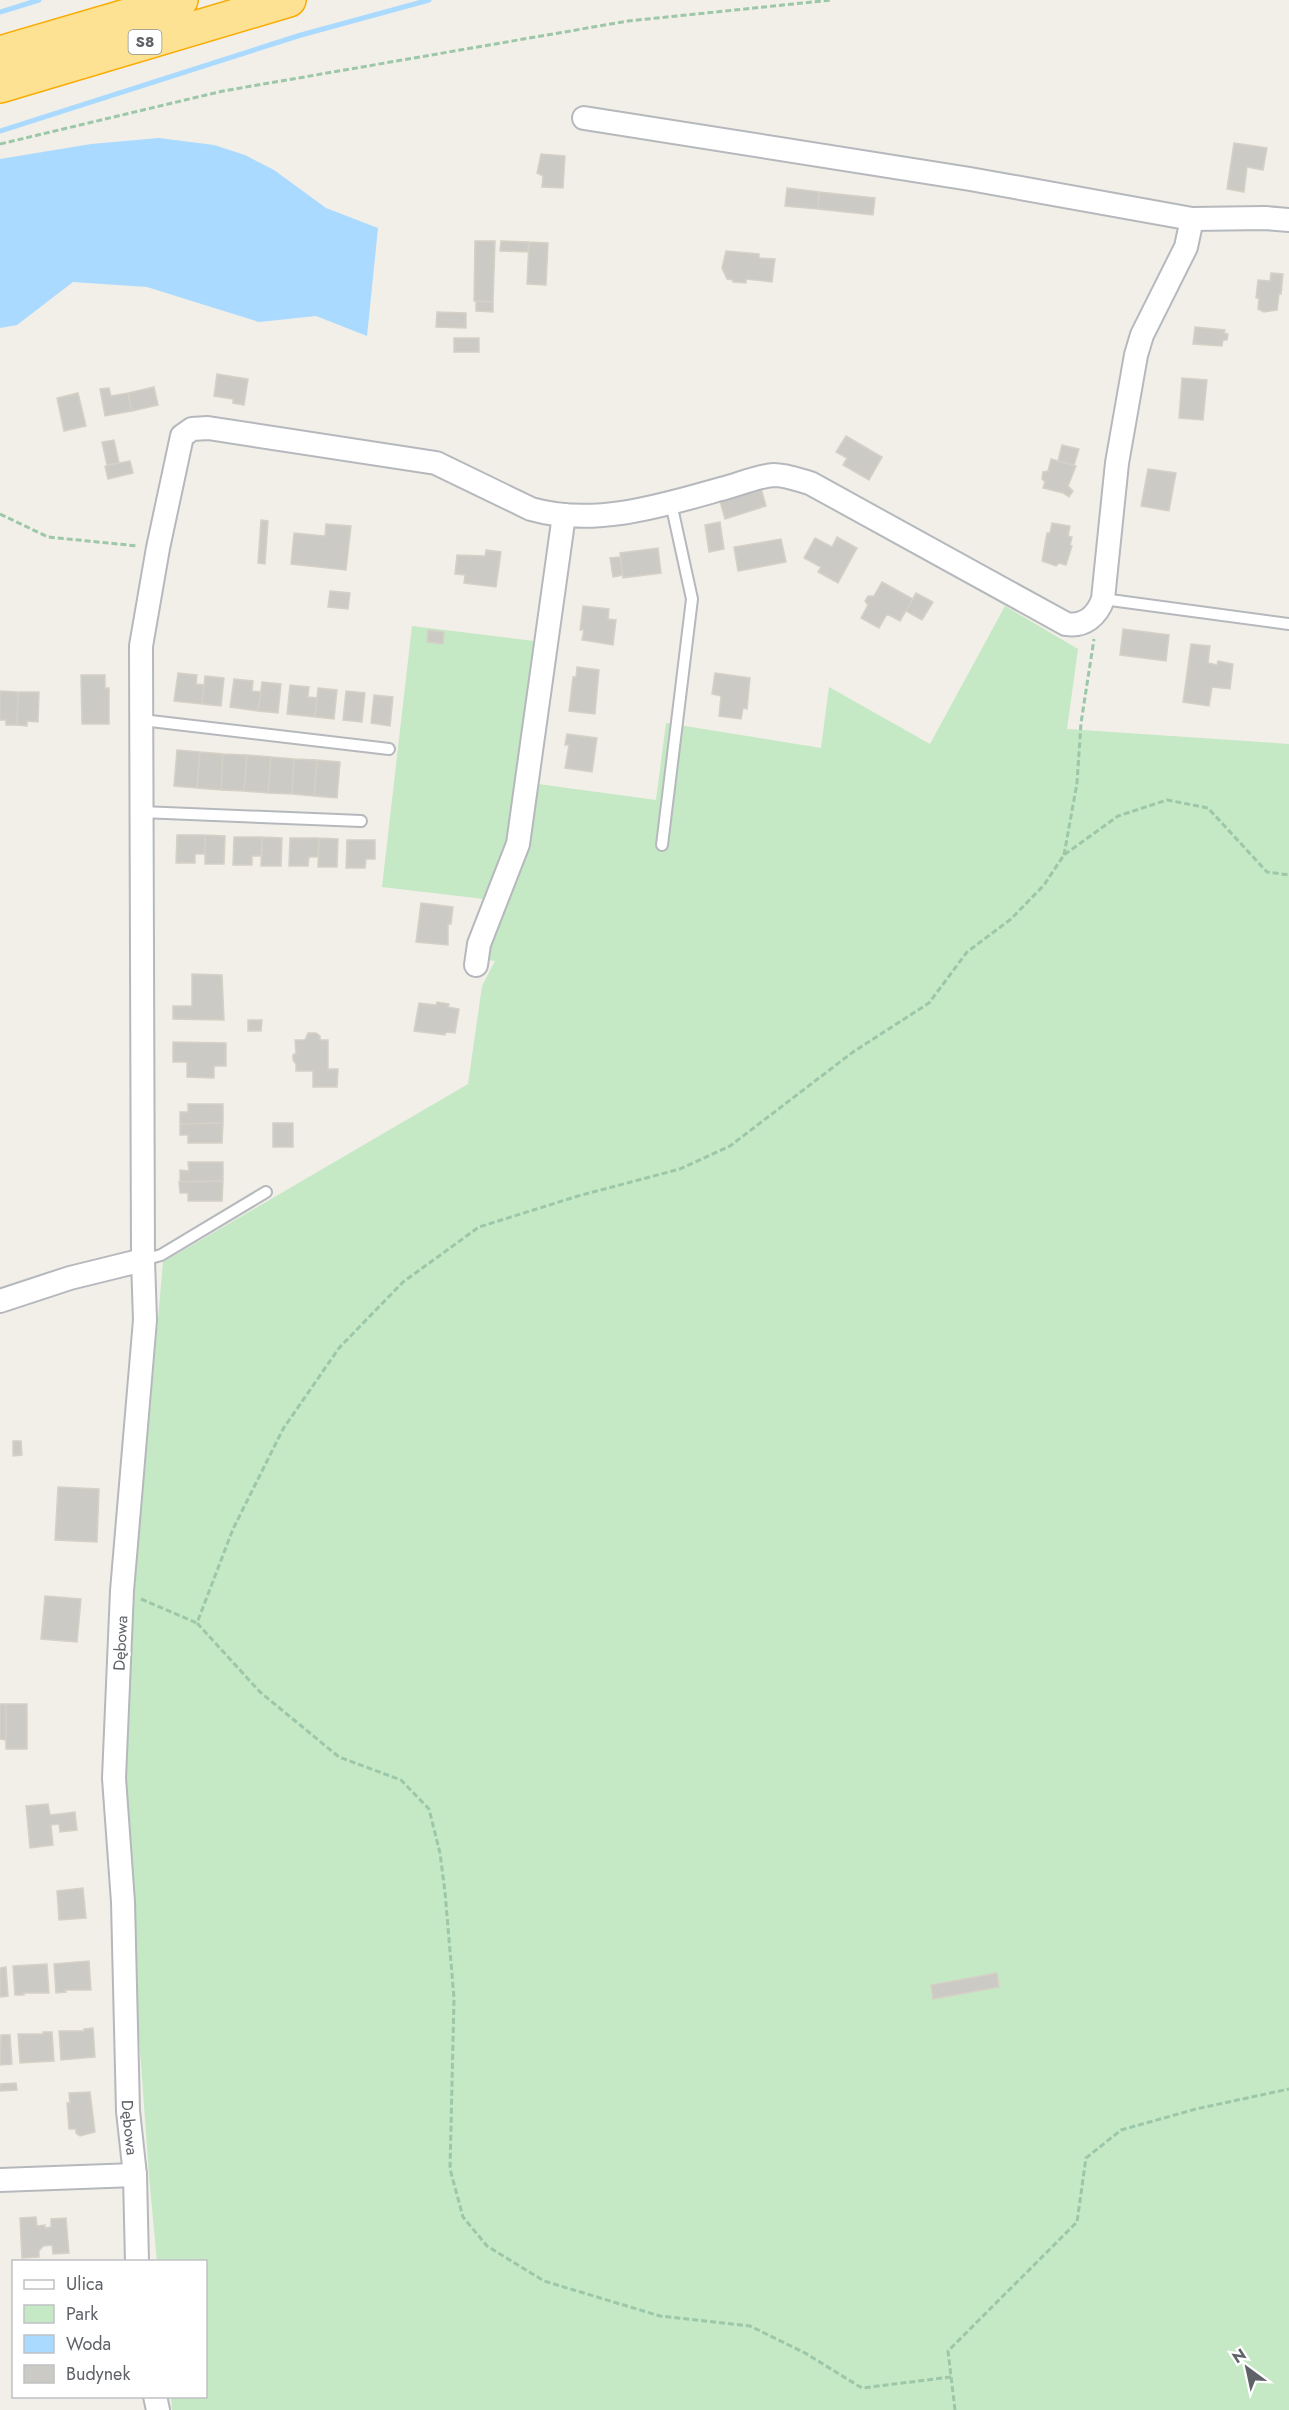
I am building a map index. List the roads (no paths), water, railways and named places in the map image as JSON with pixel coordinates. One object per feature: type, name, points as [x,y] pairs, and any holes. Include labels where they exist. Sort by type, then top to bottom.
[{"type":"highway","name":"S8","points":[[0,53],[181,0]]},
{"type":"highway","name":"S8","points":[[0,86],[289,0]]},
{"type":"street","points":[[584,118],[970,179],[1192,219],[1289,220]]},
{"type":"street","points":[[476,965],[479,944],[518,844],[564,515],[614,514],[671,503],[772,475],[810,483],[1066,624],[1074,626],[1084,623],[1098,608],[1117,463],[1136,355],[1142,335],[1186,247],[1192,219]]},
{"type":"street","name":"Dębowa","points":[[137,2260],[135,2175],[128,2111],[123,1902],[114,1778],[122,1591],[145,1320],[141,646],[158,548],[182,436],[199,428],[436,463],[531,509],[548,514],[564,515]]},
{"type":"street","points":[[0,1301],[70,1278],[143,1260]]},
{"type":"street","name":"Dębowa","points":[[0,2180],[135,2175]]},
{"type":"lane","points":[[662,845],[692,599],[671,503]]},
{"type":"lane","points":[[1098,608],[1289,624]]},
{"type":"lane","points":[[142,720],[389,749]]},
{"type":"lane","points":[[141,812],[361,821]]},
{"type":"lane","points":[[143,1260],[161,1255],[266,1192]]},
{"type":"water","points":[[159,138],[214,145],[245,155],[274,170],[326,208],[378,228],[367,336],[316,316],[259,322],[147,287],[73,282],[17,325],[0,328],[0,159],[91,144]]},
{"type":"waterway","points":[[0,12],[39,0]]},
{"type":"waterway","points":[[0,131],[301,35],[429,0]]}]
